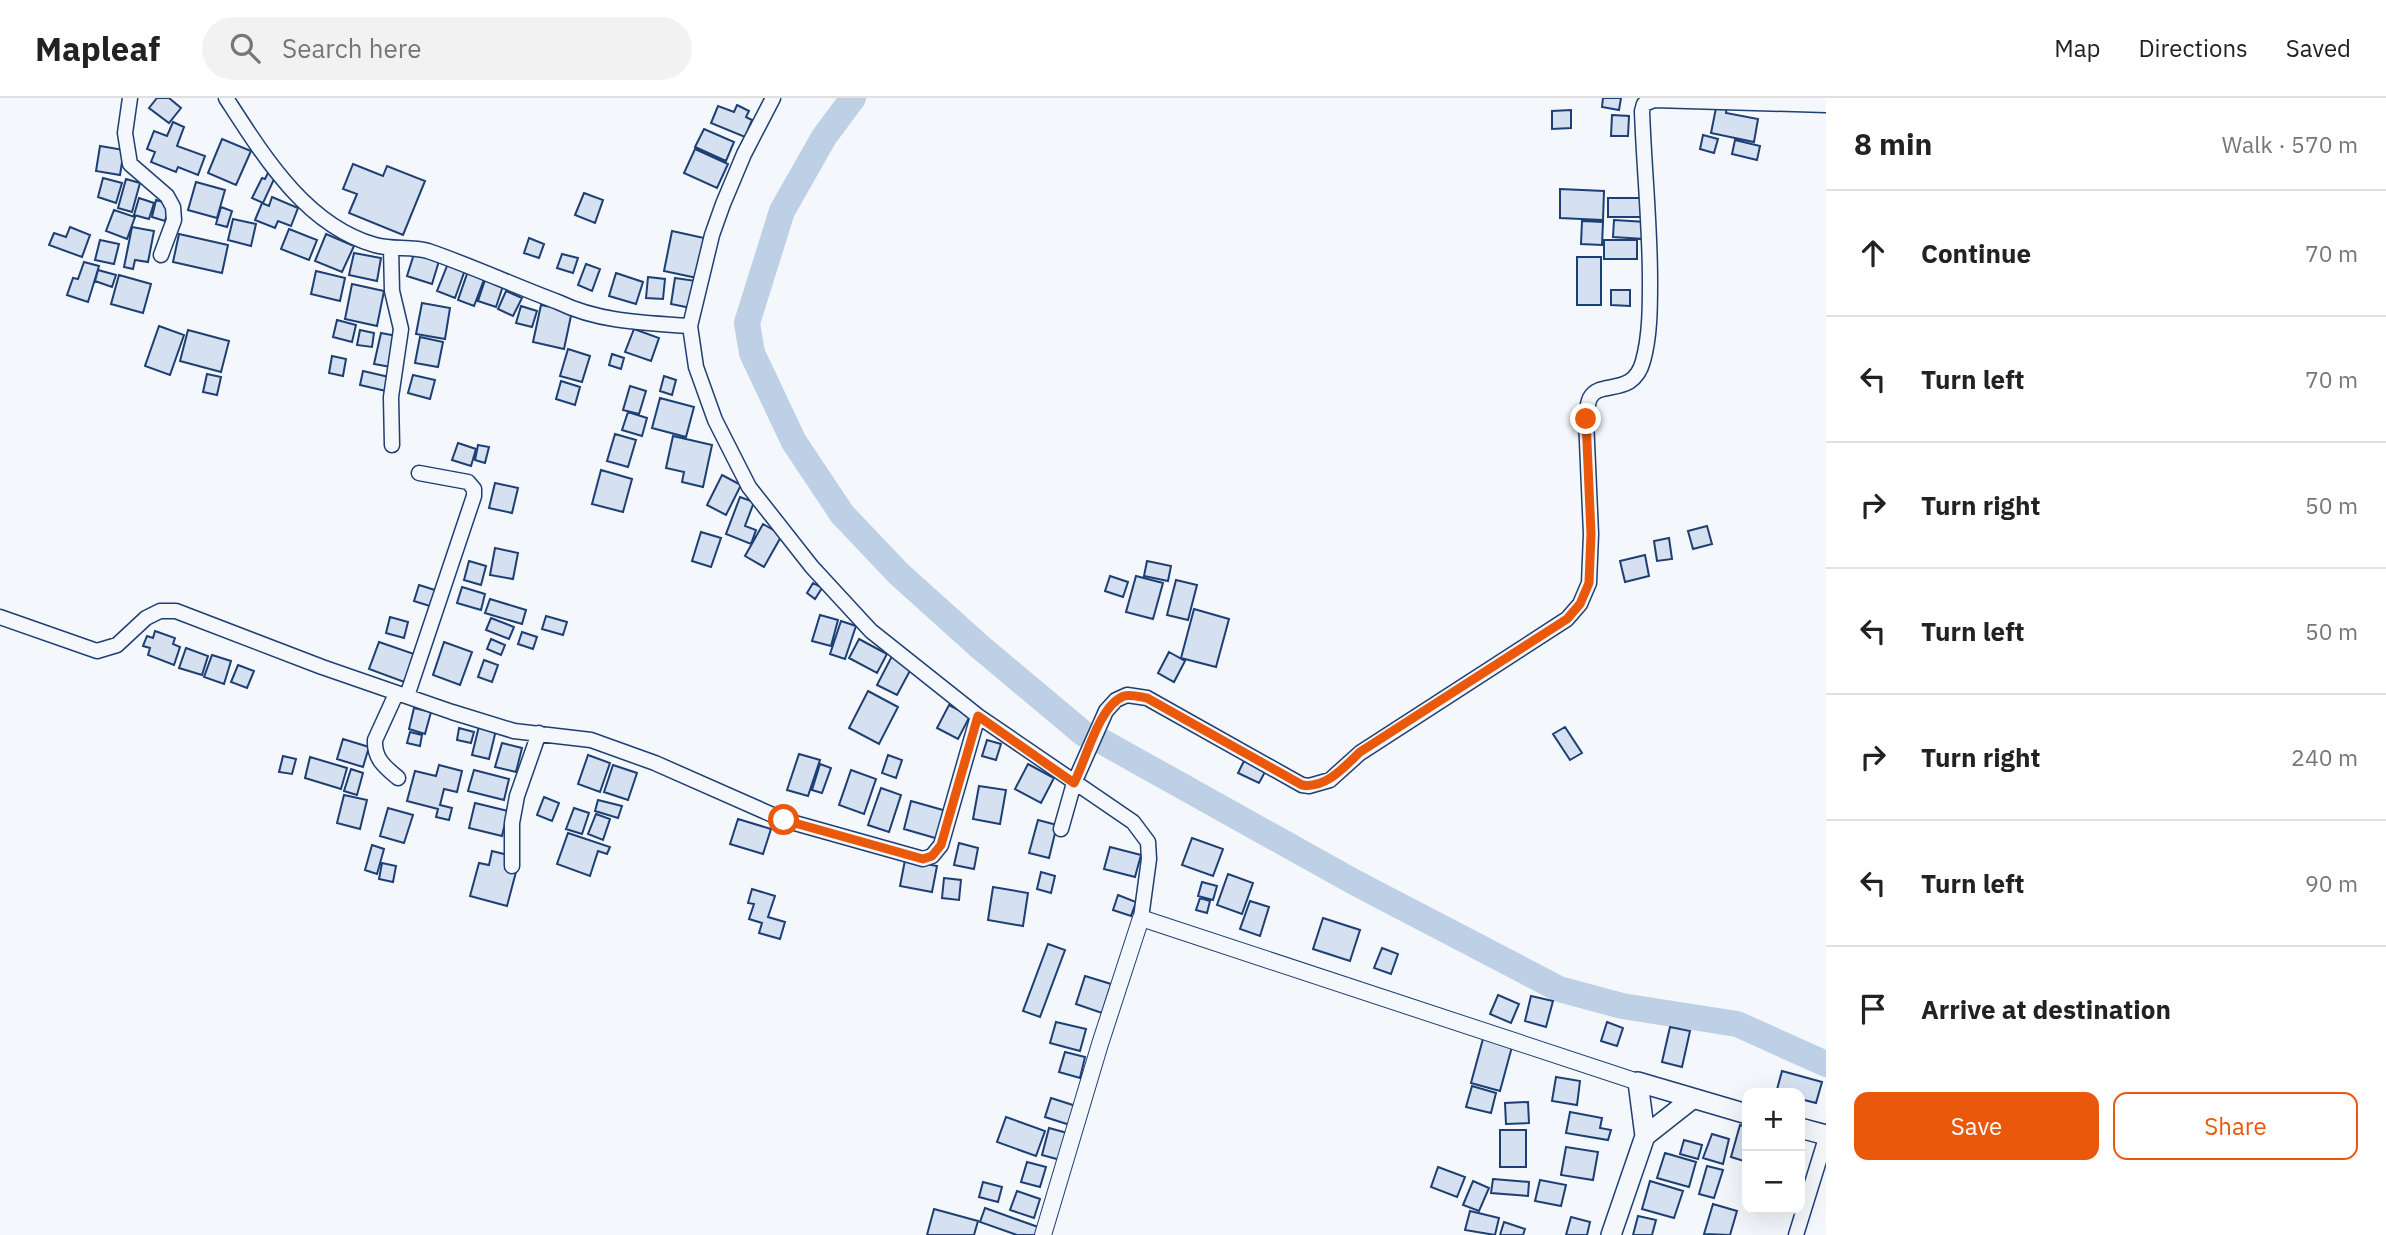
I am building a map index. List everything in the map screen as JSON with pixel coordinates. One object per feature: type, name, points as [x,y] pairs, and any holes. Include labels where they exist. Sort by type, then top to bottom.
[{"type":"main road","points":[[1611,1235],[1646,1136],[1637,1082],[1742,1113]]},
{"type":"main road","points":[[1646,1136],[1692,1099]]},
{"type":"main road","points":[[1805,1130],[1826,1137]]},
{"type":"street","points":[[130,98],[125,133],[130,164],[167,196],[174,214],[161,255]]},
{"type":"street","points":[[226,98],[268,163],[317,212],[354,238],[377,246],[427,251],[578,312],[625,321],[690,326]]},
{"type":"street","points":[[773,98],[744,154],[723,204],[712,235],[690,326],[696,367],[715,420],[749,487],[812,567],[871,631],[978,716],[1133,822],[1148,842],[1149,859],[1141,918],[1043,1235]]},
{"type":"street","points":[[1061,829],[1074,783],[1106,711],[1116,700],[1127,695],[1147,698],[1302,785],[1317,784],[1329,780],[1360,752],[1567,619],[1580,604],[1589,583],[1591,534],[1586,419],[1589,400],[1596,392],[1632,380],[1639,373],[1643,359],[1650,308],[1650,239],[1643,157],[1644,104],[1654,100],[1826,105]]},
{"type":"street","points":[[391,248],[392,290],[401,329],[391,397],[391,445]]},
{"type":"street","points":[[398,778],[379,761],[375,740],[402,695],[474,496],[474,489],[468,482],[419,473]]},
{"type":"street","points":[[0,617],[97,651],[117,645],[146,618],[160,611],[176,611],[402,695],[499,727],[592,740],[655,763],[784,820],[923,859],[932,856],[941,845],[978,716]]},
{"type":"street","points":[[512,866],[512,822],[517,796],[539,733]]},
{"type":"street","points":[[1141,918],[1637,1082]]},
{"type":"street","points":[[1796,1235],[1826,1137]]},
{"type":"building","points":[[157,98],[169,98],[181,108],[169,123],[149,108]]},
{"type":"building","points":[[1603,98],[1621,98],[1619,110],[1602,107]]},
{"type":"building","points":[[1717,103],[1727,105],[1726,113],[1758,119],[1754,142],[1711,133]]},
{"type":"building","points":[[737,105],[749,111],[746,117],[752,120],[745,137],[711,123],[718,106],[734,112]]},
{"type":"building","points":[[1571,110],[1571,128],[1552,129],[1552,111]]},
{"type":"building","points":[[1612,115],[1629,116],[1628,136],[1611,136]]},
{"type":"building","points":[[173,122],[184,127],[177,146],[205,156],[198,175],[178,167],[176,172],[151,162],[155,152],[147,149],[154,131],[167,136]]},
{"type":"building","points":[[704,129],[734,142],[726,161],[695,147]]},
{"type":"building","points":[[1703,135],[1718,139],[1714,153],[1700,149]]},
{"type":"building","points":[[222,139],[251,151],[236,185],[208,173]]},
{"type":"building","points":[[1735,140],[1760,146],[1757,160],[1732,154]]},
{"type":"building","points":[[100,146],[124,150],[120,175],[96,171]]},
{"type":"building","points":[[695,149],[728,164],[717,188],[684,173]]},
{"type":"building","points":[[353,164],[383,176],[387,166],[425,181],[403,235],[349,213],[357,194],[343,189]]},
{"type":"building","points":[[269,171],[276,175],[263,203],[252,198],[262,178],[265,179]]},
{"type":"building","points":[[103,178],[122,183],[116,203],[98,197]]},
{"type":"building","points":[[126,179],[140,183],[132,212],[118,208]]},
{"type":"building","points":[[196,182],[225,190],[217,218],[188,210]]},
{"type":"building","points":[[1560,189],[1604,191],[1603,220],[1560,218]]},
{"type":"building","points":[[584,193],[603,200],[595,223],[575,215]]},
{"type":"building","points":[[272,197],[298,208],[291,226],[278,221],[275,228],[255,220],[262,203],[269,206]]},
{"type":"building","points":[[139,198],[154,203],[149,219],[134,215]]},
{"type":"building","points":[[1608,198],[1643,198],[1643,217],[1608,217]]},
{"type":"building","points":[[156,200],[170,204],[165,221],[152,217]]},
{"type":"building","points":[[221,207],[232,211],[227,227],[216,224]]},
{"type":"building","points":[[114,210],[135,217],[127,239],[106,231]]},
{"type":"building","points":[[233,219],[256,224],[251,246],[228,240]]},
{"type":"building","points":[[1614,220],[1646,222],[1645,239],[1613,237]]},
{"type":"building","points":[[1582,221],[1603,222],[1602,245],[1581,244]]},
{"type":"building","points":[[70,227],[90,235],[82,257],[49,245],[54,233],[66,237]]},
{"type":"building","points":[[132,227],[154,231],[148,262],[135,260],[133,269],[124,267]]},
{"type":"building","points":[[289,229],[317,240],[309,260],[281,249]]},
{"type":"building","points":[[672,231],[704,238],[697,278],[664,271]]},
{"type":"building","points":[[179,234],[228,245],[222,273],[173,262]]},
{"type":"building","points":[[326,234],[354,246],[342,272],[315,261]]},
{"type":"building","points":[[529,238],[544,244],[539,258],[524,253]]},
{"type":"building","points":[[100,240],[119,244],[114,264],[95,260]]},
{"type":"building","points":[[1604,240],[1637,240],[1637,259],[1604,259]]},
{"type":"building","points":[[354,253],[381,258],[377,281],[349,275]]},
{"type":"building","points":[[414,254],[439,261],[432,284],[407,276]]},
{"type":"building","points":[[562,254],[578,258],[573,273],[557,268]]},
{"type":"building","points":[[1577,257],[1601,257],[1601,305],[1577,305]]},
{"type":"building","points":[[449,261],[466,267],[455,298],[437,291]]},
{"type":"building","points":[[84,262],[99,266],[88,302],[67,295],[73,278],[78,279]]},
{"type":"building","points":[[586,264],[600,269],[592,291],[578,285]]},
{"type":"building","points":[[98,270],[116,275],[112,287],[95,281]]},
{"type":"building","points":[[316,271],[345,278],[340,301],[311,294]]},
{"type":"building","points":[[468,271],[485,277],[474,306],[458,300]]},
{"type":"building","points":[[616,273],[643,282],[636,304],[609,296]]},
{"type":"building","points":[[119,275],[151,284],[143,313],[111,304]]},
{"type":"building","points":[[486,277],[504,283],[496,307],[478,301]]},
{"type":"building","points":[[648,277],[665,279],[663,299],[646,298]]},
{"type":"building","points":[[675,278],[696,281],[691,308],[671,304]]},
{"type":"building","points":[[352,284],[384,291],[377,326],[345,319]]},
{"type":"building","points":[[1611,290],[1630,290],[1630,306],[1611,305]]},
{"type":"building","points":[[506,291],[522,298],[513,316],[498,309]]},
{"type":"building","points":[[422,303],[450,308],[445,339],[416,334]]},
{"type":"building","points":[[541,305],[572,311],[564,349],[533,342]]},
{"type":"building","points":[[521,306],[537,311],[532,327],[516,323]]},
{"type":"building","points":[[337,320],[356,325],[352,342],[333,337]]},
{"type":"building","points":[[159,326],[184,335],[170,375],[145,366]]},
{"type":"building","points":[[634,329],[659,338],[651,361],[625,352]]},
{"type":"building","points":[[188,330],[229,341],[221,372],[180,361]]},
{"type":"building","points":[[360,330],[374,333],[372,347],[357,345]]},
{"type":"building","points":[[381,333],[397,336],[391,367],[374,364]]},
{"type":"building","points":[[420,337],[443,342],[438,367],[415,363]]},
{"type":"building","points":[[568,349],[590,356],[582,382],[560,376]]},
{"type":"building","points":[[612,354],[624,358],[621,369],[609,365]]},
{"type":"building","points":[[332,356],[346,359],[343,376],[329,373]]},
{"type":"building","points":[[363,371],[389,377],[386,391],[360,385]]},
{"type":"building","points":[[207,374],[221,377],[217,395],[203,392]]},
{"type":"building","points":[[413,375],[435,380],[430,399],[408,393]]},
{"type":"building","points":[[664,376],[676,380],[672,395],[660,391]]},
{"type":"building","points":[[561,381],[580,387],[575,405],[556,399]]},
{"type":"building","points":[[630,386],[646,391],[639,414],[623,410]]},
{"type":"building","points":[[660,398],[694,407],[686,437],[652,428]]},
{"type":"building","points":[[628,412],[647,418],[642,436],[622,430]]},
{"type":"building","points":[[615,434],[636,440],[628,467],[607,461]]},
{"type":"building","points":[[673,436],[712,445],[703,487],[682,482],[684,472],[666,468]]},
{"type":"building","points":[[458,443],[476,449],[471,466],[452,460]]},
{"type":"building","points":[[478,445],[489,447],[485,463],[475,460]]},
{"type":"building","points":[[601,470],[632,479],[623,512],[592,504]]},
{"type":"building","points":[[722,475],[741,485],[726,515],[707,505]]},
{"type":"building","points":[[495,483],[518,488],[512,513],[489,508]]},
{"type":"building","points":[[740,497],[754,502],[745,526],[756,530],[751,544],[726,534]]},
{"type":"building","points":[[763,524],[782,535],[764,567],[745,556]]},
{"type":"building","points":[[1707,526],[1712,544],[1693,549],[1688,531]]},
{"type":"building","points":[[701,532],[721,538],[711,567],[692,561]]},
{"type":"building","points":[[1669,538],[1672,559],[1657,561],[1654,541]]},
{"type":"building","points":[[495,548],[518,553],[513,579],[490,575]]},
{"type":"building","points":[[1645,555],[1649,576],[1625,582],[1620,561]]},
{"type":"building","points":[[469,561],[486,566],[481,585],[464,580]]},
{"type":"building","points":[[1147,561],[1171,566],[1168,581],[1144,576]]},
{"type":"building","points":[[1110,576],[1128,582],[1123,597],[1105,591]]},
{"type":"building","points":[[1136,576],[1163,583],[1153,619],[1126,612]]},
{"type":"building","points":[[1176,580],[1197,585],[1188,620],[1167,615]]},
{"type":"building","points":[[813,583],[822,588],[815,599],[807,593]]},
{"type":"building","points":[[419,585],[438,591],[433,607],[414,601]]},
{"type":"building","points":[[462,587],[485,594],[481,610],[457,603]]},
{"type":"building","points":[[490,599],[526,610],[522,624],[485,613]]},
{"type":"building","points":[[1194,609],[1229,619],[1216,667],[1181,658]]},
{"type":"building","points":[[820,615],[838,620],[831,646],[812,641]]},
{"type":"building","points":[[546,616],[567,622],[563,635],[542,629]]},
{"type":"building","points":[[390,617],[408,622],[404,638],[386,633]]},
{"type":"building","points":[[491,618],[514,627],[509,639],[486,630]]},
{"type":"building","points":[[841,621],[856,626],[845,659],[830,654]]},
{"type":"building","points":[[155,631],[175,638],[173,644],[180,647],[174,665],[148,655],[150,648],[143,646],[147,636],[153,638]]},
{"type":"building","points":[[522,632],[537,637],[533,649],[518,644]]},
{"type":"building","points":[[491,639],[505,645],[501,655],[487,649]]},
{"type":"building","points":[[859,639],[887,654],[877,673],[849,658]]},
{"type":"building","points":[[379,642],[417,655],[407,683],[369,669]]},
{"type":"building","points":[[444,642],[472,652],[460,685],[433,675]]},
{"type":"building","points":[[186,648],[208,656],[202,675],[179,668]]},
{"type":"building","points":[[1169,652],[1185,661],[1174,682],[1158,673]]},
{"type":"building","points":[[212,655],[231,661],[224,684],[204,677]]},
{"type":"building","points":[[892,656],[912,667],[897,695],[877,685]]},
{"type":"building","points":[[484,660],[498,665],[492,682],[478,677]]},
{"type":"building","points":[[238,665],[254,671],[247,688],[231,682]]},
{"type":"building","points":[[868,691],[898,707],[879,744],[849,728]]},
{"type":"building","points":[[949,705],[970,716],[958,739],[937,728]]},
{"type":"building","points":[[414,708],[431,712],[425,734],[409,729]]},
{"type":"building","points":[[479,726],[496,730],[489,759],[472,755]]},
{"type":"building","points":[[1565,727],[1582,753],[1570,760],[1553,734]]},
{"type":"building","points":[[459,728],[474,732],[471,743],[457,740]]},
{"type":"building","points":[[410,732],[422,735],[420,746],[407,743]]},
{"type":"building","points":[[343,739],[369,747],[363,767],[337,759]]},
{"type":"building","points":[[987,740],[1001,744],[996,760],[982,756]]},
{"type":"building","points":[[502,743],[522,748],[516,772],[495,767]]},
{"type":"building","points":[[799,754],[820,760],[808,796],[787,790]]},
{"type":"building","points":[[588,755],[610,763],[600,792],[578,784]]},
{"type":"building","points":[[888,755],[902,760],[896,778],[882,773]]},
{"type":"building","points":[[283,756],[296,759],[292,774],[279,772]]},
{"type":"building","points":[[310,757],[347,768],[341,789],[305,778]]},
{"type":"building","points":[[1244,761],[1265,772],[1259,783],[1238,773]]},
{"type":"building","points":[[820,764],[831,768],[822,793],[812,790]]},
{"type":"building","points":[[1028,764],[1054,778],[1041,803],[1015,789]]},
{"type":"building","points":[[439,765],[462,771],[457,792],[444,789],[440,805],[452,808],[449,820],[436,817],[438,809],[407,801],[415,771],[436,776]]},
{"type":"building","points":[[613,765],[637,773],[628,800],[604,792]]},
{"type":"building","points":[[351,769],[363,773],[357,795],[344,791]]},
{"type":"building","points":[[474,770],[509,779],[504,800],[468,791]]},
{"type":"building","points":[[851,770],[876,779],[864,814],[839,805]]},
{"type":"building","points":[[979,786],[1006,790],[1000,824],[973,819]]},
{"type":"building","points":[[881,788],[901,795],[889,832],[868,825]]},
{"type":"building","points":[[344,795],[367,800],[360,829],[337,823]]},
{"type":"building","points":[[544,797],[559,803],[552,821],[537,815]]},
{"type":"building","points":[[598,800],[622,806],[618,818],[595,811]]},
{"type":"building","points":[[911,801],[950,812],[942,840],[904,829]]},
{"type":"building","points":[[475,803],[508,811],[502,836],[469,828]]},
{"type":"building","points":[[388,808],[413,815],[404,843],[380,836]]},
{"type":"building","points":[[574,808],[589,813],[582,834],[566,829]]},
{"type":"building","points":[[596,814],[610,819],[603,840],[588,834]]},
{"type":"building","points":[[738,819],[771,829],[763,854],[730,844]]},
{"type":"building","points":[[1038,820],[1057,825],[1049,858],[1029,853]]},
{"type":"building","points":[[568,833],[610,847],[607,854],[598,851],[590,876],[557,864]]},
{"type":"building","points":[[1192,838],[1223,849],[1213,876],[1182,865]]},
{"type":"building","points":[[959,843],[978,848],[974,869],[954,865]]},
{"type":"building","points":[[372,845],[384,849],[377,874],[365,870]]},
{"type":"building","points":[[1110,847],[1141,855],[1135,877],[1104,869]]},
{"type":"building","points":[[492,851],[508,855],[505,869],[516,872],[507,906],[470,896],[479,863],[489,865]]},
{"type":"building","points":[[905,860],[937,866],[932,892],[900,886]]},
{"type":"building","points":[[382,863],[396,866],[393,882],[379,879]]},
{"type":"building","points":[[1041,872],[1055,876],[1051,893],[1037,889]]},
{"type":"building","points":[[1228,874],[1253,883],[1242,914],[1217,905]]},
{"type":"building","points":[[944,878],[961,880],[959,900],[942,898]]},
{"type":"building","points":[[1202,882],[1217,886],[1213,900],[1198,896]]},
{"type":"building","points":[[993,887],[1028,893],[1023,926],[988,920]]},
{"type":"building","points":[[752,889],[775,896],[768,917],[785,922],[780,939],[759,933],[762,923],[749,919],[754,904],[748,903]]},
{"type":"building","points":[[1118,895],[1136,902],[1131,916],[1113,910]]},
{"type":"building","points":[[1200,898],[1210,901],[1207,913],[1196,910]]},
{"type":"building","points":[[1250,901],[1269,907],[1260,936],[1240,929]]},
{"type":"building","points":[[1323,918],[1360,930],[1350,961],[1313,949]]},
{"type":"building","points":[[1048,944],[1065,950],[1040,1017],[1023,1011]]},
{"type":"building","points":[[1382,948],[1398,954],[1391,974],[1374,968]]},
{"type":"building","points":[[1085,976],[1111,984],[1102,1013],[1076,1004]]},
{"type":"building","points":[[1498,995],[1519,1004],[1511,1023],[1490,1014]]},
{"type":"building","points":[[1531,996],[1553,1001],[1546,1027],[1525,1021]]},
{"type":"building","points":[[1056,1022],[1086,1029],[1080,1051],[1050,1043]]},
{"type":"building","points":[[1607,1022],[1623,1028],[1617,1046],[1601,1041]]},
{"type":"building","points":[[1670,1027],[1690,1031],[1682,1067],[1662,1062]]},
{"type":"building","points":[[1484,1035],[1513,1043],[1500,1091],[1471,1083]]},
{"type":"building","points":[[1065,1052],[1085,1057],[1080,1078],[1059,1072]]},
{"type":"building","points":[[1782,1071],[1822,1082],[1816,1103],[1805,1100],[1805,1088],[1777,1088]]},
{"type":"building","points":[[1556,1077],[1580,1081],[1577,1105],[1552,1101]]},
{"type":"building","points":[[1472,1086],[1496,1093],[1491,1113],[1466,1107]]},
{"type":"building","points":[[1051,1098],[1079,1107],[1073,1126],[1045,1117]]},
{"type":"building","points":[[1528,1102],[1529,1123],[1506,1124],[1505,1103]]},
{"type":"building","points":[[1570,1112],[1602,1118],[1600,1128],[1611,1130],[1608,1140],[1566,1133]]},
{"type":"building","points":[[1006,1117],[1045,1131],[1036,1156],[997,1142]]},
{"type":"building","points":[[1740,1125],[1742,1126],[1742,1160],[1731,1157]]},
{"type":"building","points":[[1049,1128],[1071,1134],[1064,1161],[1042,1155]]},
{"type":"building","points":[[1500,1130],[1526,1130],[1526,1167],[1500,1167]]},
{"type":"building","points":[[1712,1134],[1729,1139],[1723,1164],[1703,1158]]},
{"type":"building","points":[[1684,1140],[1702,1145],[1698,1159],[1680,1154]]},
{"type":"building","points":[[1566,1147],[1598,1152],[1593,1180],[1561,1175]]},
{"type":"building","points":[[1665,1153],[1696,1162],[1689,1187],[1657,1178]]},
{"type":"building","points":[[1027,1162],[1046,1167],[1040,1187],[1021,1182]]},
{"type":"building","points":[[1707,1166],[1723,1170],[1714,1198],[1699,1194]]},
{"type":"building","points":[[1438,1167],[1465,1177],[1457,1197],[1431,1187]]},
{"type":"building","points":[[1493,1179],[1529,1182],[1528,1196],[1491,1193]]},
{"type":"building","points":[[1540,1180],[1566,1185],[1561,1206],[1535,1201]]},
{"type":"building","points":[[1473,1181],[1489,1188],[1479,1211],[1463,1205]]},
{"type":"building","points":[[1650,1181],[1683,1191],[1674,1218],[1642,1209]]},
{"type":"building","points":[[983,1182],[1002,1187],[998,1202],[979,1197]]},
{"type":"building","points":[[1017,1191],[1040,1199],[1034,1218],[1010,1210]]},
{"type":"building","points":[[1713,1204],[1737,1211],[1730,1235],[1704,1234]]},
{"type":"building","points":[[985,1208],[1038,1227],[1036,1235],[1017,1235],[980,1222]]},
{"type":"building","points":[[934,1209],[978,1221],[974,1235],[927,1235]]},
{"type":"building","points":[[1470,1211],[1499,1218],[1495,1235],[1465,1230]]},
{"type":"building","points":[[1638,1216],[1656,1220],[1652,1235],[1633,1235]]},
{"type":"building","points":[[1571,1217],[1590,1222],[1587,1235],[1566,1235]]},
{"type":"building","points":[[1504,1222],[1525,1229],[1523,1235],[1500,1235]]},
{"type":"waterway","points":[[853,98],[824,137],[782,211],[747,323],[752,353],[794,442],[842,514],[899,574],[979,646],[1084,734]]},
{"type":"waterway","points":[[1103,742],[1354,882],[1559,989],[1622,1006],[1737,1024],[1826,1064]]},
{"type":"route","points":[[784,820],[923,859],[932,856],[941,845],[948,825],[978,716],[1074,783],[1106,711],[1116,700],[1127,695],[1147,698],[1302,785],[1309,786],[1329,780],[1360,752],[1567,619],[1580,604],[1589,583],[1591,534],[1586,419]]}]
